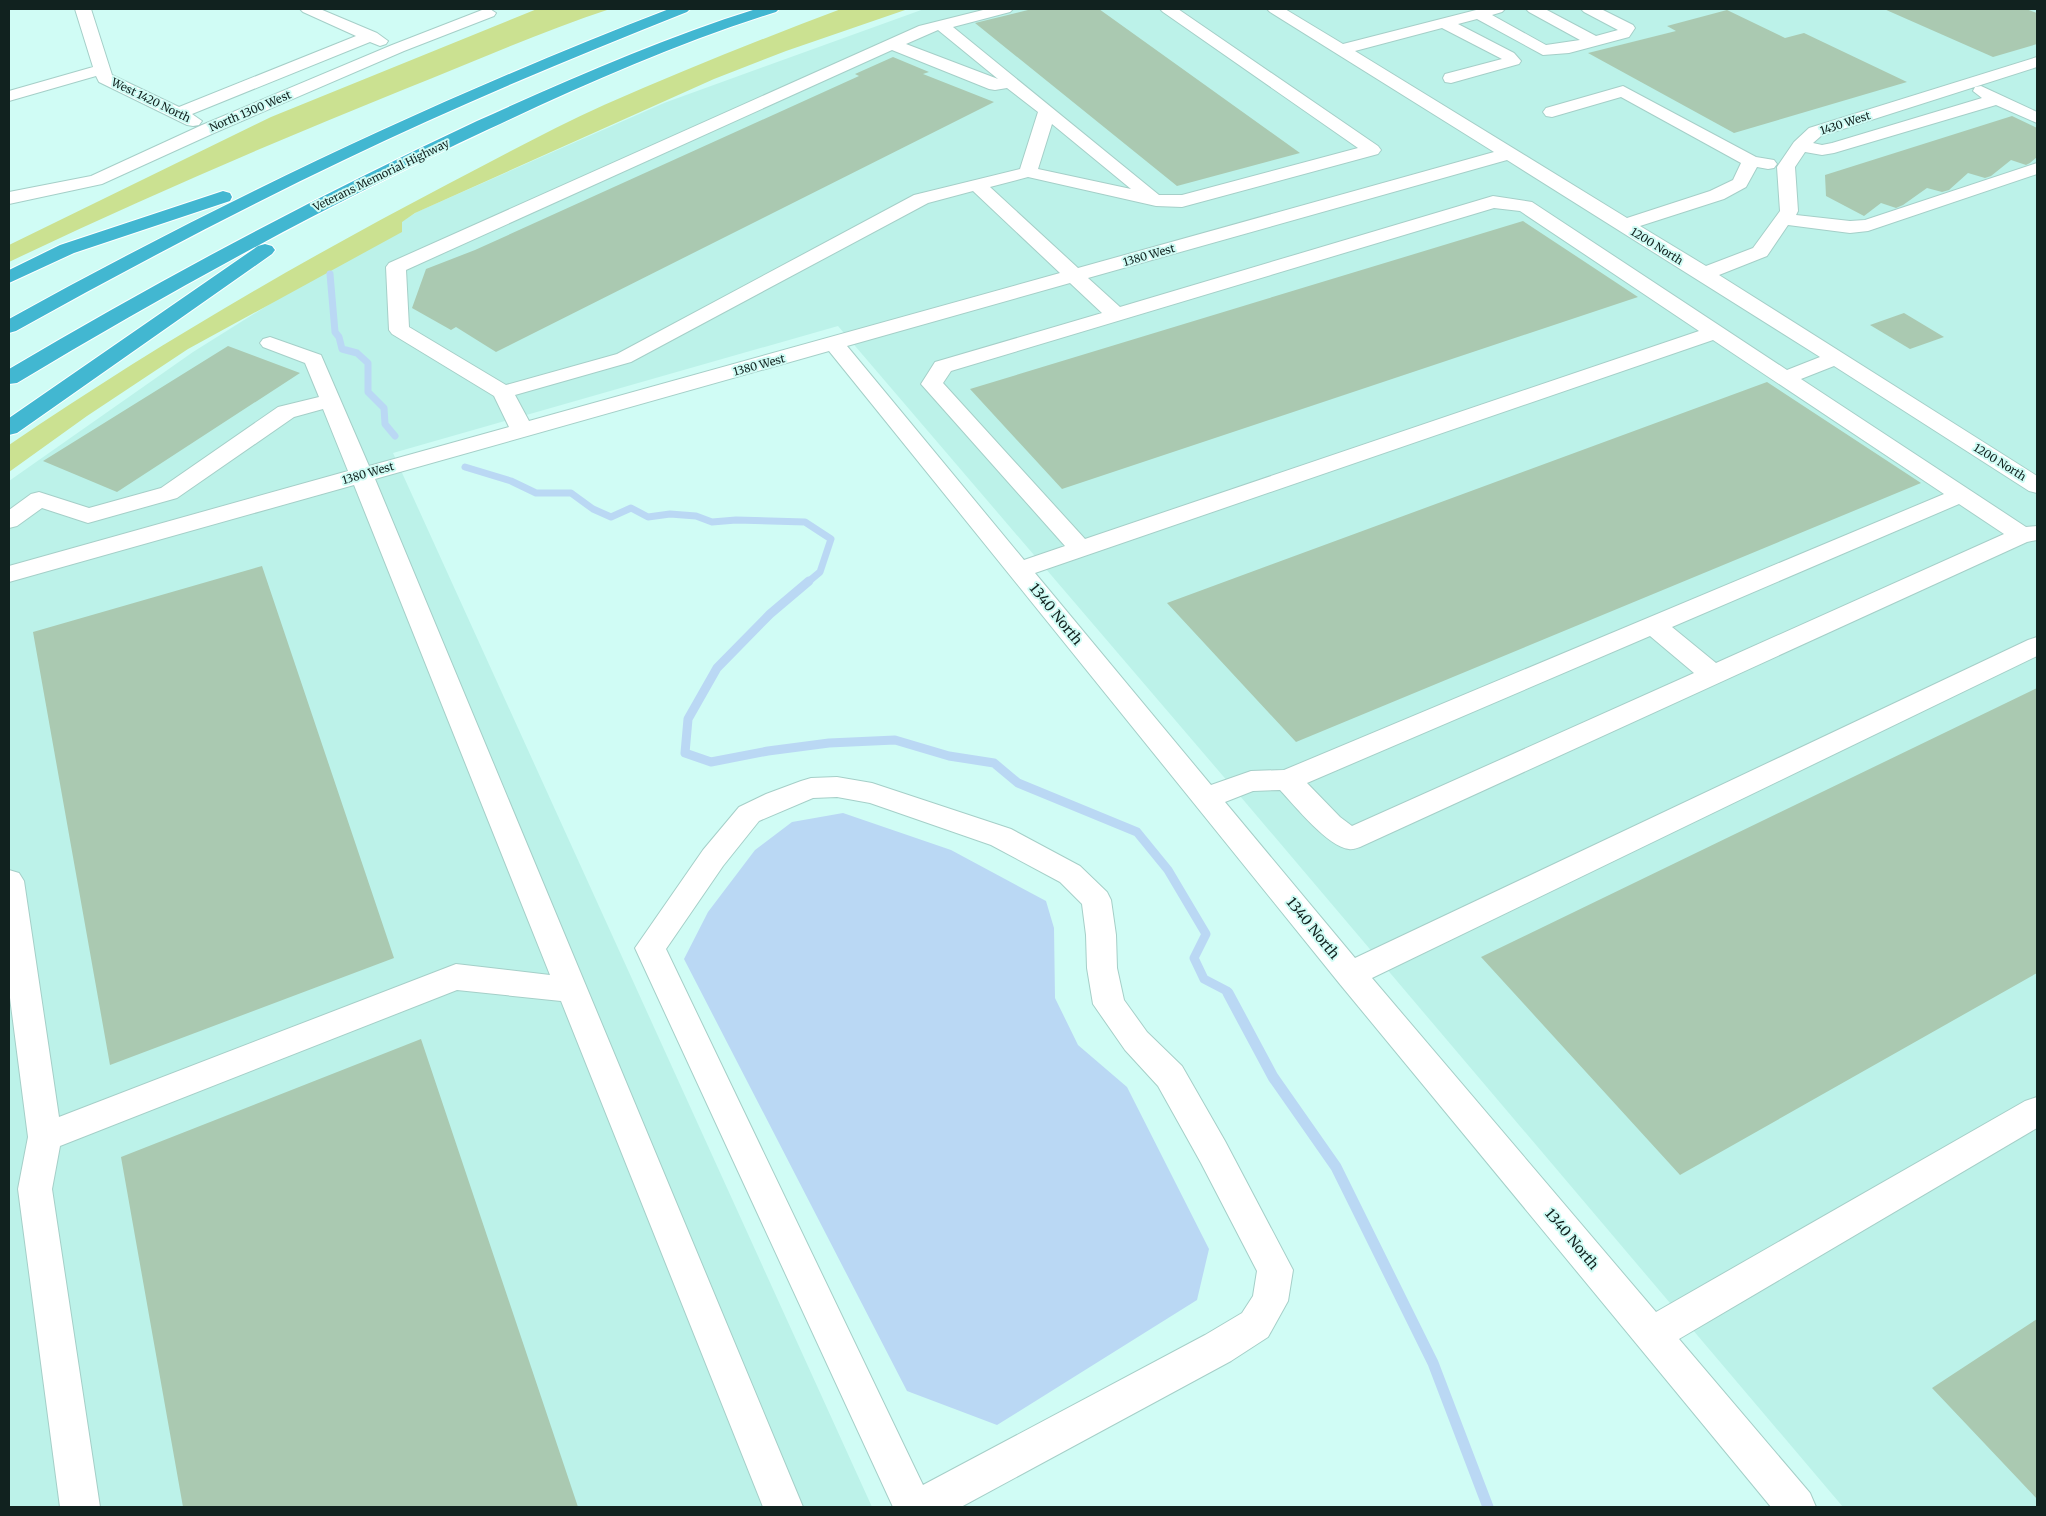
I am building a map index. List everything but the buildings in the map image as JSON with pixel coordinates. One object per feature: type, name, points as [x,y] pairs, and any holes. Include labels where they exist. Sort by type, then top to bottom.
[{"type":"highway","points":[[9,327],[136,257],[316,166],[420,117],[542,64],[682,9]]},
{"type":"highway","name":"Veterans Memorial Highway","points":[[9,378],[131,306],[230,251],[354,187],[548,96],[727,22],[771,9]]},
{"type":"highway","points":[[9,277],[67,249],[316,166]]},
{"type":"highway","points":[[9,428],[354,187]]},
{"type":"street","name":"West 1420 North","points":[[83,9],[105,78],[208,129]]},
{"type":"street","points":[[308,9],[398,48]]},
{"type":"street","points":[[522,430],[503,392],[399,330],[396,267],[925,29],[1005,9]]},
{"type":"street","points":[[503,392],[624,358],[920,199],[1028,172],[1156,200],[1182,201],[1372,150],[1168,9]]},
{"type":"street","name":"1200 North","points":[[1276,9],[1704,274],[2037,486]]},
{"type":"street","points":[[1340,50],[1498,9]]},
{"type":"street","points":[[1534,9],[1595,42]]},
{"type":"street","points":[[1479,14],[1543,50],[1569,48],[1595,42],[1623,34],[1627,28],[1589,9]]},
{"type":"street","name":"North 1300 West","points":[[9,198],[96,180],[208,129],[398,48],[488,13]]},
{"type":"street","points":[[1444,23],[1508,56],[1513,62],[1451,78]]},
{"type":"street","points":[[942,25],[1156,200]]},
{"type":"street","points":[[1441,41],[1467,35]]},
{"type":"street","points":[[178,114],[371,36]]},
{"type":"street","points":[[892,44],[995,85],[1011,82]]},
{"type":"street","name":"1430 West","points":[[1786,167],[1800,146],[1815,132],[2037,62]]},
{"type":"street","points":[[9,96],[103,69]]},
{"type":"street","points":[[1966,84],[2037,118]]},
{"type":"street","points":[[1552,112],[1623,91],[1751,161],[1786,167],[1789,211],[1760,252],[1704,274]]},
{"type":"street","points":[[1800,146],[1822,150],[1834,148],[1997,99]]},
{"type":"street","points":[[1028,172],[1047,111]]},
{"type":"street","name":"1380 West","points":[[9,574],[1508,154]]},
{"type":"street","points":[[1624,225],[1717,195],[1740,183],[1751,161]]},
{"type":"street","points":[[1783,220],[1841,227],[1868,225],[2037,168]]},
{"type":"street","points":[[977,184],[1116,315]]},
{"type":"street","points":[[1081,549],[932,384],[942,367],[1493,202],[1525,206],[1961,495],[2030,534]]},
{"type":"street","points":[[1019,570],[1715,332]]},
{"type":"street","points":[[270,343],[314,359],[783,1507]]},
{"type":"street","name":"1340 North","points":[[834,344],[1350,974],[1796,1507]]},
{"type":"street","points":[[1784,378],[1836,358]]},
{"type":"street","points":[[9,521],[38,499],[88,516],[170,493],[286,412],[331,400]]},
{"type":"street","points":[[1206,798],[1251,781],[1288,780],[1961,495]]},
{"type":"street","points":[[1288,780],[1330,825],[1350,839],[2030,534]]},
{"type":"street","points":[[1654,625],[1713,675]]},
{"type":"street","points":[[1350,974],[2037,646]]},
{"type":"street","points":[[913,1507],[650,948],[712,858],[748,814],[811,788],[837,787],[872,793],[1001,837],[1070,874],[1096,900],[1101,935],[1102,968],[1109,1004],[1136,1041],[1170,1076],[1213,1152],[1275,1270],[1270,1301],[1256,1325],[1218,1348],[922,1507]]},
{"type":"street","points":[[9,881],[45,1137],[35,1189],[80,1507]]},
{"type":"street","points":[[45,1137],[456,977],[572,990]]},
{"type":"street","points":[[1652,1334],[2037,1111]]},
{"type":"shaded area","points":[[924,9],[2037,9],[2037,1507],[1843,1507],[1229,783],[838,326],[393,453],[872,1507],[9,1507],[9,481],[193,352],[417,212],[664,103]]},
{"type":"green space","points":[[537,9],[610,9],[532,37],[305,130],[156,194],[9,262],[9,245],[271,117]]},
{"type":"green space","points":[[841,9],[908,9],[786,51],[714,79],[415,213],[402,222],[402,232],[188,349],[87,416],[9,472],[9,445],[170,341],[280,276],[448,184],[584,114],[633,92]]},
{"type":"water","points":[[843,813],[951,850],[1046,901],[1054,928],[1055,998],[1078,1045],[1127,1087],[1209,1249],[1197,1300],[997,1425],[907,1391],[684,959],[708,912],[755,850],[792,822]]},
{"type":"waterway","points":[[330,274],[335,332],[339,337],[342,349],[357,353],[368,363],[368,392],[384,408],[385,424],[395,436]]},
{"type":"waterway","points":[[465,467],[511,481],[536,493],[571,493],[593,509],[611,517],[631,508],[648,517],[670,514],[696,516],[712,522],[736,520],[805,522],[831,539],[820,572],[808,582]]},
{"type":"waterway","points":[[809,581],[770,614],[717,668],[688,719],[685,753],[711,762],[768,751],[829,743],[895,740],[949,756],[994,763],[1018,783],[1137,832],[1168,870],[1206,934],[1194,958],[1204,979],[1228,993]]},
{"type":"waterway","points":[[1228,993],[1273,1077],[1336,1167],[1433,1363],[1488,1507]]}]
